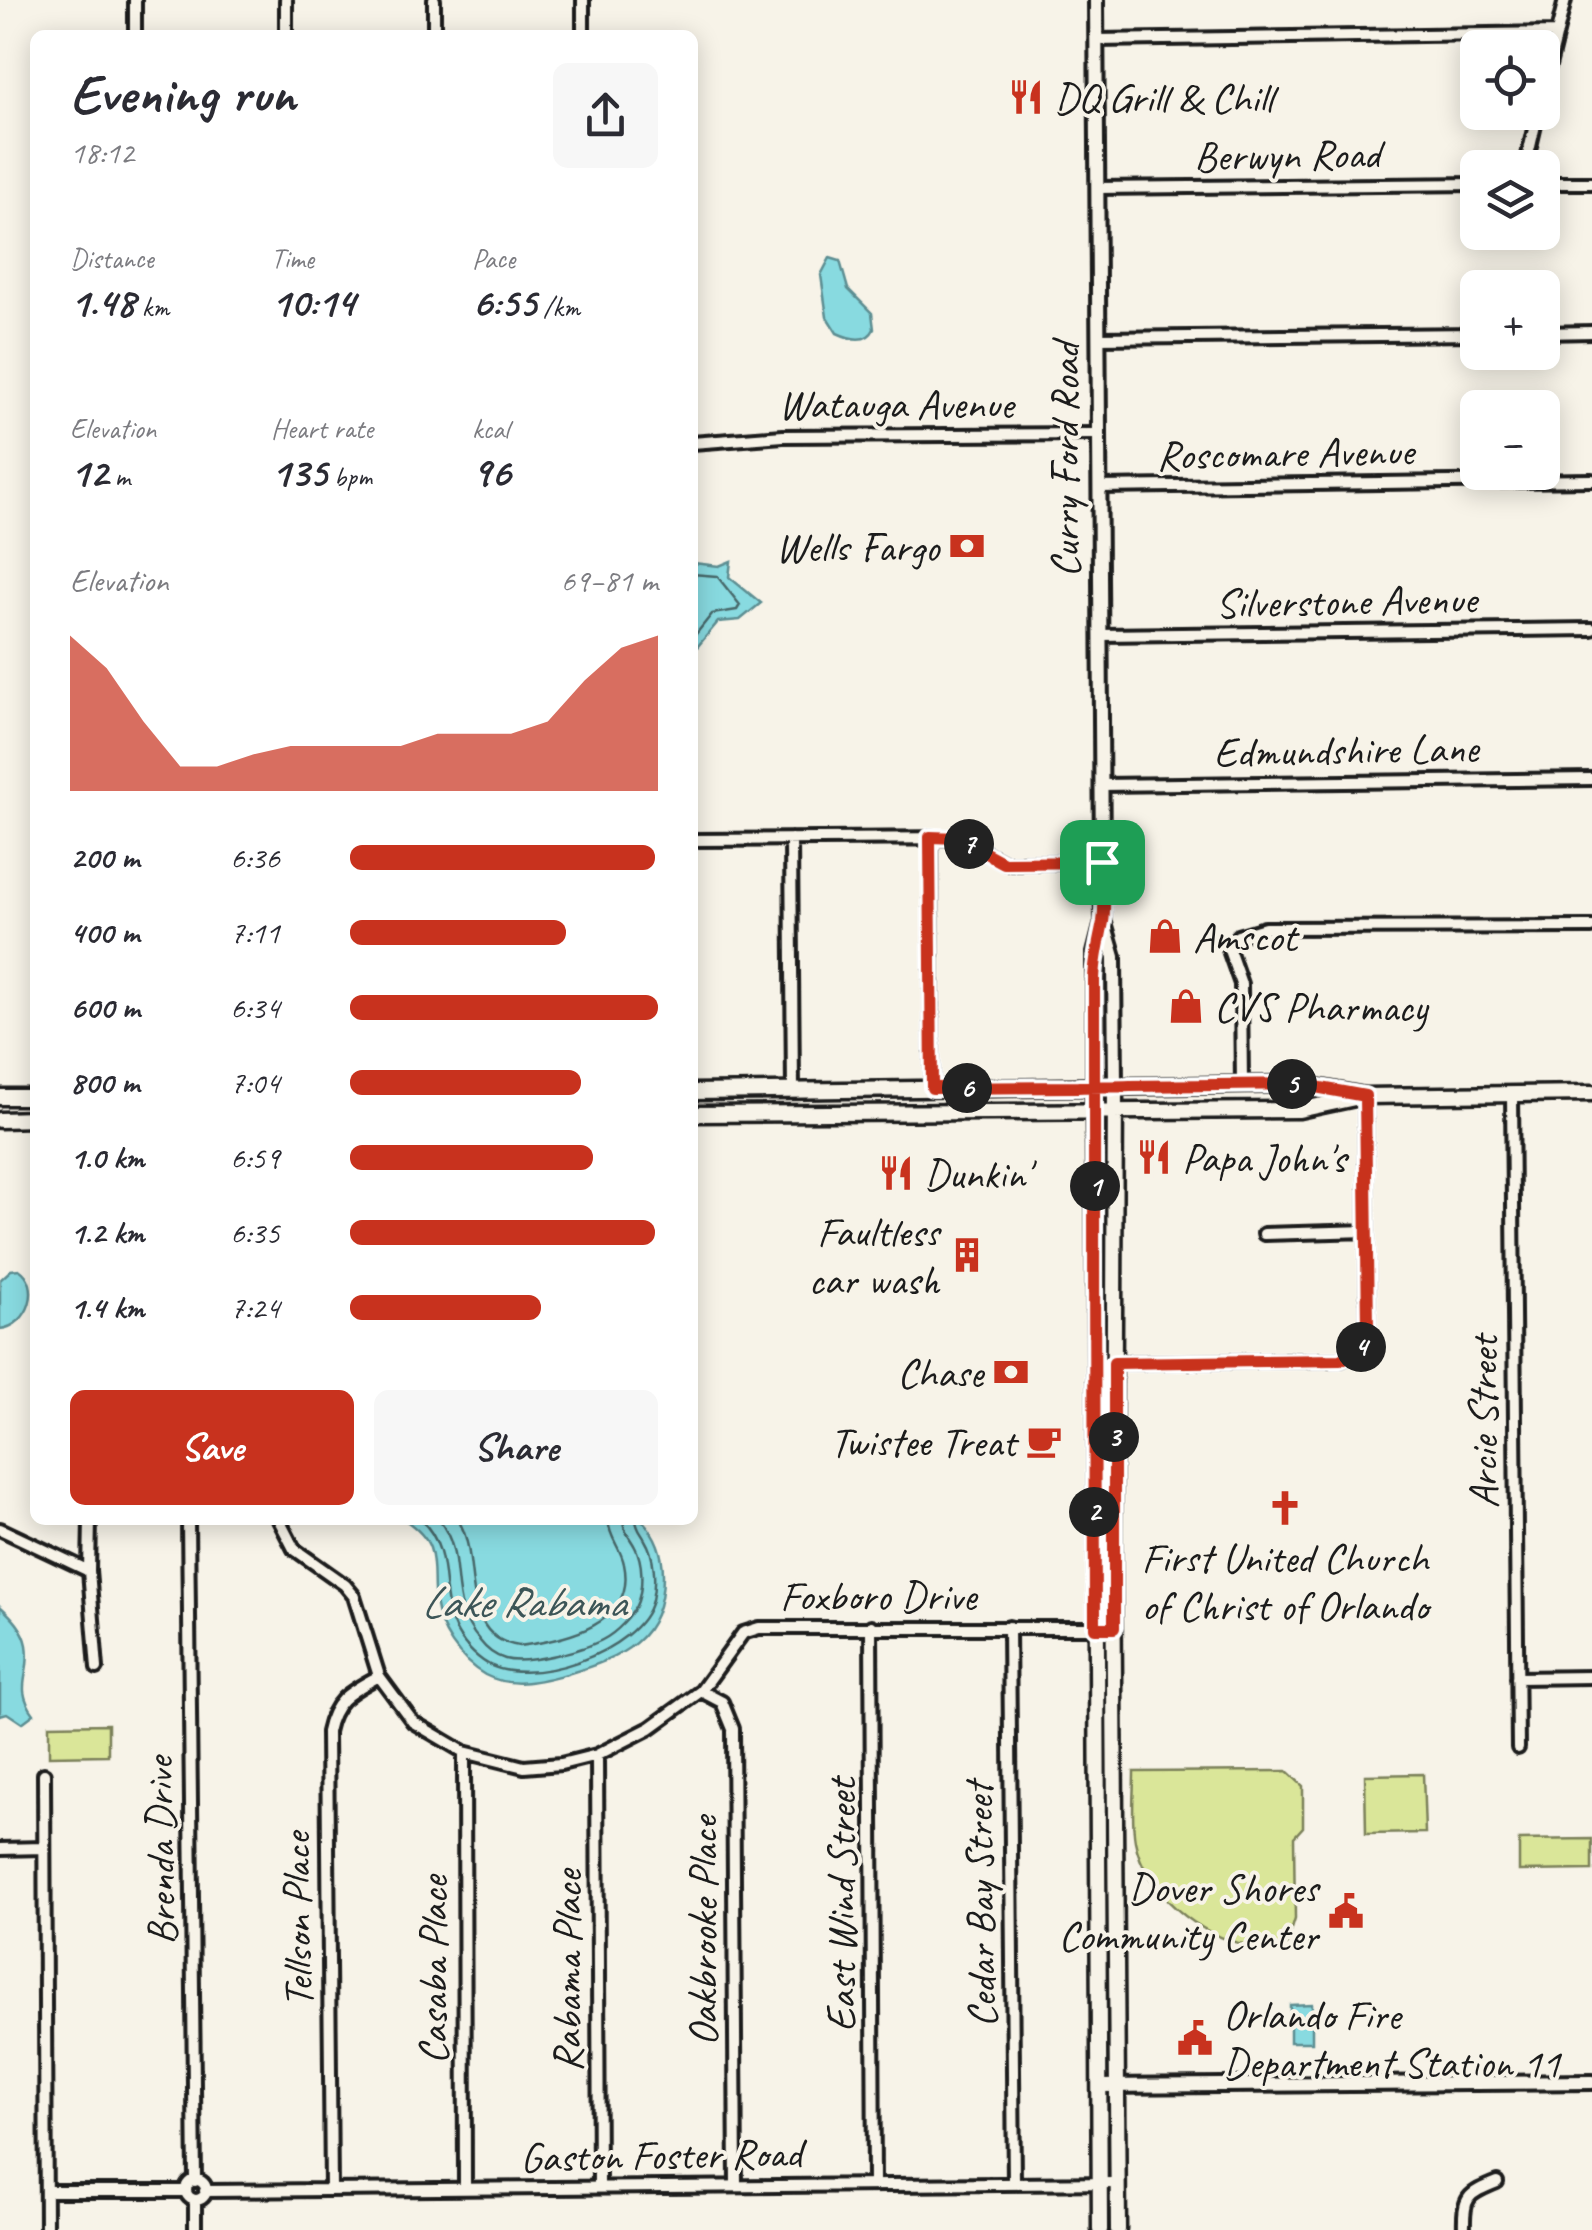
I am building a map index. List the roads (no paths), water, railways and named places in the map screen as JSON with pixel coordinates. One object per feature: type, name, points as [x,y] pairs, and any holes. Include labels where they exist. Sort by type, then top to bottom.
[{"type":"main road","points":[[698,1095],[1242,1084],[1299,1084],[1365,1096],[1592,1094]]},
{"type":"main road","name":"Curry Ford Road","points":[[1094,1086],[1100,2230]]},
{"type":"main road","name":"Curry Ford Road","points":[[1115,1086],[1118,2230]]},
{"type":"main road","points":[[698,1114],[1299,1110],[1365,1096]]},
{"type":"main road","points":[[0,1097],[30,1097]]},
{"type":"main road","points":[[0,1120],[30,1119]]},
{"type":"street","points":[[135,0],[135,30]]},
{"type":"street","points":[[286,0],[286,30]]},
{"type":"street","points":[[434,0],[434,30]]},
{"type":"street","points":[[583,0],[583,30]]},
{"type":"street","name":"Curry Ford Road","points":[[1094,1086],[1094,957],[1103,920],[1096,0]]},
{"type":"street","points":[[1558,30],[1565,0]]},
{"type":"street","points":[[1096,40],[1460,34]]},
{"type":"street","points":[[1560,184],[1592,183]]},
{"type":"street","name":"Berwyn Road","points":[[1097,188],[1460,184]]},
{"type":"street","points":[[1560,333],[1592,332]]},
{"type":"street","points":[[1098,338],[1460,334]]},
{"type":"street","name":"Watauga Avenue","points":[[698,443],[783,436],[1099,434]]},
{"type":"street","name":"Roscomare Avenue","points":[[1099,487],[1592,480]]},
{"type":"street","name":"Silverstone Avenue","points":[[1100,635],[1592,629]]},
{"type":"street","name":"Edmundshire Lane","points":[[1101,784],[1592,779]]},
{"type":"street","points":[[930,837],[932,1088]]},
{"type":"street","points":[[791,838],[794,1091]]},
{"type":"street","points":[[698,840],[958,838],[1004,863],[1102,862]]},
{"type":"street","name":"Curry Ford Road","points":[[1103,920],[1114,957],[1115,1086]]},
{"type":"street","points":[[1242,1084],[1241,984],[1228,947],[1246,932],[1265,928],[1592,927]]},
{"type":"street","name":"Arcie Street","points":[[1512,1094],[1518,1748]]},
{"type":"street","points":[[1096,1363],[1340,1360],[1354,1354],[1363,1344],[1368,1327],[1365,1096]]},
{"type":"street","points":[[1264,1234],[1367,1231]]},
{"type":"street","points":[[1095,1414],[1114,1414]]},
{"type":"street","points":[[90,1525],[89,1571],[98,1668]]},
{"type":"street","name":"Brenda Drive","points":[[188,1525],[195,2181]]},
{"type":"street","name":"Foxboro Drive","points":[[282,1525],[294,1548],[354,1596],[379,1676],[413,1722],[464,1752],[524,1767],[562,1764],[597,1754],[650,1728],[701,1690],[743,1633],[759,1628],[1114,1628]]},
{"type":"street","points":[[0,1529],[89,1571]]},
{"type":"street","points":[[1095,1602],[1114,1602]]},
{"type":"street","name":"East Wind Street","points":[[871,1626],[874,2184]]},
{"type":"street","name":"Cedar Bay Street","points":[[1009,1626],[1014,2183]]},
{"type":"street","name":"Tellson Place","points":[[331,2189],[327,1732],[331,1710],[346,1695],[379,1676]]},
{"type":"street","points":[[1517,1678],[1592,1677]]},
{"type":"street","name":"Oakbrooke Place","points":[[701,1690],[722,1702],[732,1729],[736,2185]]},
{"type":"street","name":"Casaba Place","points":[[464,1752],[465,2188]]},
{"type":"street","name":"Rabama Place","points":[[597,1754],[599,2188]]},
{"type":"street","points":[[44,1774],[46,2230]]},
{"type":"street","points":[[0,1849],[44,1848]]},
{"type":"street","points":[[1100,2086],[1592,2082]]},
{"type":"street","points":[[46,2190],[191,2195],[202,2197],[202,2183],[195,2181],[190,2182],[191,2195],[195,2230]]},
{"type":"street","points":[[1464,2230],[1463,2206],[1472,2193],[1498,2182]]},
{"type":"street","name":"Gaston Foster Road","points":[[205,2191],[1118,2183]]},
{"type":"water","points":[[830,258],[840,261],[848,289],[872,313],[874,329],[867,337],[837,333],[827,317],[821,275]]},
{"type":"water","points":[[731,561],[729,577],[761,603],[740,620],[718,622],[698,646],[698,564],[719,566]]},
{"type":"water","points":[[19,1269],[26,1276],[30,1299],[19,1320],[0,1329],[0,1280],[11,1270]]},
{"type":"water","name":"Lake Rabama","points":[[411,1525],[646,1525],[662,1559],[656,1616],[636,1643],[605,1661],[536,1681],[515,1683],[495,1679],[467,1662],[446,1633],[437,1612],[430,1548]]},
{"type":"water","points":[[0,1606],[20,1629],[27,1645],[24,1688],[34,1714],[22,1723],[7,1713],[0,1715]]},
{"type":"water","points":[[1312,2004],[1312,2042],[1290,2042],[1290,2005]]},
{"type":"place","name":"DQ Grill & Chill","points":[[1026,97]]},
{"type":"place","name":"Wells Fargo","points":[[967,546]]},
{"type":"place","name":"Amscot","points":[[1165,936]]},
{"type":"place","name":"CVS Pharmacy","points":[[1186,1006]]},
{"type":"place","name":"Papa John's","points":[[1154,1157]]},
{"type":"place","name":"Dunkin'","points":[[896,1173]]},
{"type":"place","name":"Faultless car wash","points":[[967,1255]]},
{"type":"place","name":"Chase","points":[[1011,1372]]},
{"type":"place","name":"Twistee Treat","points":[[1044,1441]]},
{"type":"place","name":"First United Church of Christ of Orlando","points":[[1285,1508]]},
{"type":"place","name":"Dover Shores Community Center","points":[[1346,1911]]},
{"type":"place","name":"Orlando Fire Department Station 11","points":[[1195,2038]]}]
